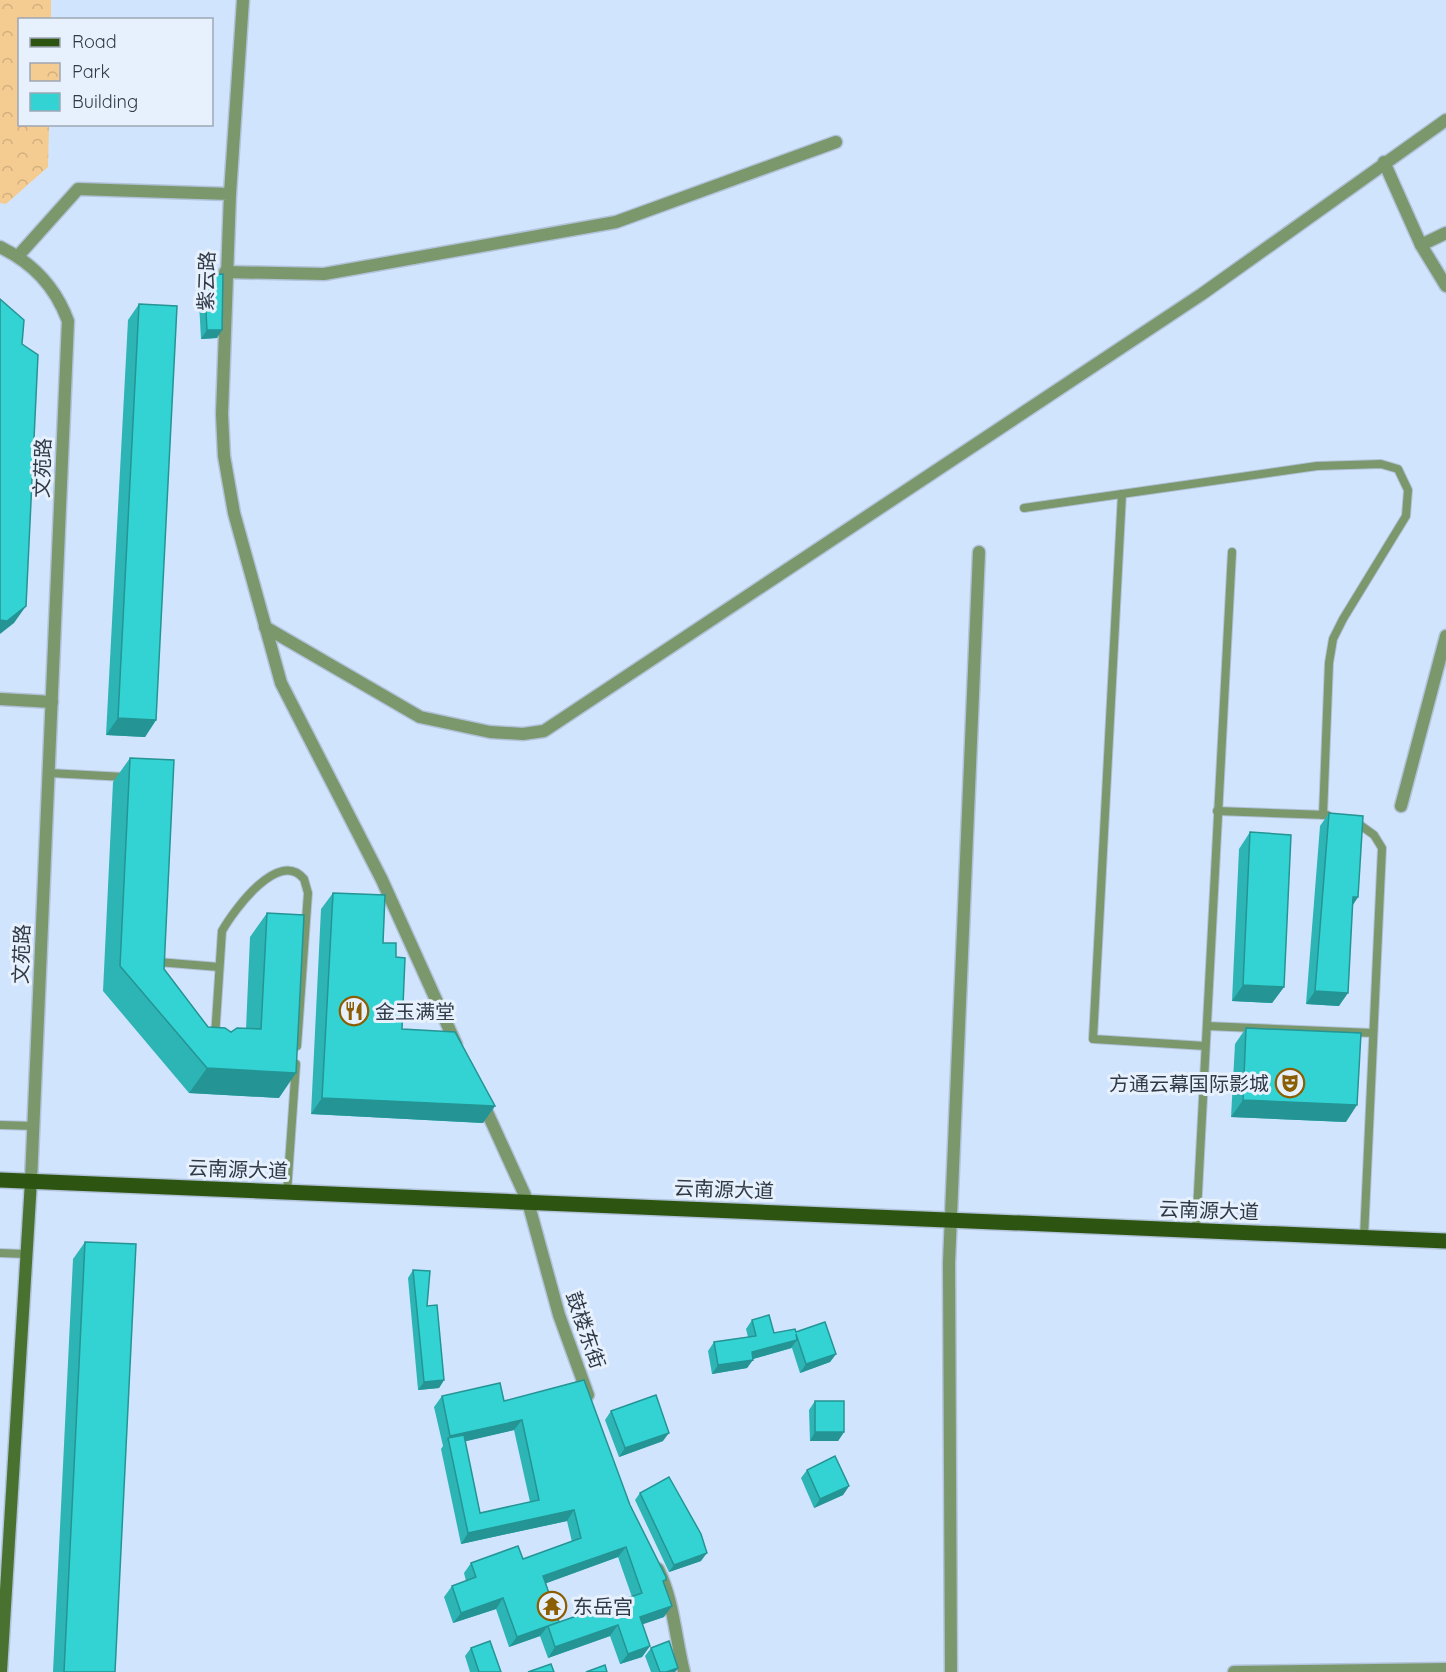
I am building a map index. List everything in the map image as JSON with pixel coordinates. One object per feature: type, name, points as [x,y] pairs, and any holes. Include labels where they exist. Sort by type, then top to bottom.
[{"type":"main road","name":"云南源大道","points":[[0,1180],[1446,1241]]},
{"type":"main road","name":"文苑路","points":[[2,1672],[3,1581],[32,1181]]},
{"type":"street","name":"紫云路","points":[[243,0],[225,272],[222,414],[224,456],[234,513],[281,683],[295,715],[364,843],[460,1053]]},
{"type":"street","points":[[265,627],[420,717],[490,732],[523,734],[544,731],[1202,294],[1384,162],[1446,120]]},
{"type":"street","points":[[225,272],[324,274],[616,222],[836,142]]},
{"type":"street","points":[[1384,162],[1421,245],[1446,286]]},
{"type":"street","points":[[0,247],[18,256],[78,189],[230,194]]},
{"type":"street","points":[[1421,245],[1446,233]]},
{"type":"street","name":"文苑路","points":[[18,256],[39,273],[59,298],[68,321],[32,1181]]},
{"type":"street","points":[[951,1672],[948,1441],[951,1220],[979,552]]},
{"type":"street","points":[[1401,806],[1446,636]]},
{"type":"street","points":[[0,699],[52,702]]},
{"type":"street","name":"鼓楼东街","points":[[475,1086],[528,1202],[559,1314],[591,1402]]},
{"type":"street","points":[[651,1554],[666,1585],[684,1672]]},
{"type":"street","points":[[1234,1672],[1446,1669]]},
{"type":"lane","points":[[1024,508],[1317,466],[1381,464],[1398,469],[1408,490],[1406,516],[1333,639],[1329,663],[1323,815]]},
{"type":"lane","points":[[1122,494],[1093,1039],[1205,1046]]},
{"type":"lane","points":[[1196,1230],[1232,552]]},
{"type":"lane","points":[[49,773],[136,777]]},
{"type":"lane","points":[[1217,811],[1344,817],[1368,829],[1382,848],[1364,1237]]},
{"type":"lane","points":[[214,1051],[222,931],[230,917],[271,875],[286,870],[299,873],[304,879],[308,893],[287,1192]]},
{"type":"lane","points":[[158,951],[158,962],[219,967]]},
{"type":"lane","points":[[1207,1026],[1373,1033]]},
{"type":"lane","points":[[0,1125],[34,1126]]},
{"type":"lane","points":[[0,1253],[25,1254]]},
{"type":"green space","points":[[0,0],[51,0],[51,18],[18,18],[18,126],[49,126],[48,167],[6,204],[0,203]]},
{"type":"building","points":[[223,274],[222,330],[207,330],[204,275]]},
{"type":"building","points":[[0,299],[24,320],[22,344],[38,355],[26,606],[7,621],[0,620]]},
{"type":"building","points":[[139,304],[177,306],[156,720],[118,718]]},
{"type":"building","points":[[130,758],[174,760],[164,969],[208,1027],[225,1028],[231,1032],[237,1028],[261,1029],[267,913],[304,915],[296,1073],[207,1068],[120,966]]},
{"type":"building","points":[[1329,813],[1363,816],[1358,897],[1353,897],[1348,993],[1315,991]]},
{"type":"building","points":[[1250,832],[1291,835],[1284,987],[1243,985]]},
{"type":"building","name":"金玉满堂","points":[[333,893],[385,895],[383,943],[396,943],[396,957],[405,958],[402,1029],[455,1032],[495,1106],[322,1098]]},
{"type":"building","name":"方通云幕国际影城","points":[[1246,1028],[1361,1033],[1357,1105],[1243,1100]]},
{"type":"building","points":[[85,1242],[136,1244],[115,1672],[64,1672]]},
{"type":"building","points":[[413,1270],[430,1271],[427,1306],[437,1305],[444,1380],[424,1382]]},
{"type":"building","points":[[769,1315],[774,1333],[795,1329],[796,1332],[825,1322],[836,1354],[806,1364],[796,1334],[797,1340],[752,1352],[753,1360],[718,1365],[714,1342],[756,1336],[752,1320]]},
{"type":"building","points":[[584,1380],[630,1505],[666,1577],[663,1581],[672,1606],[640,1617],[650,1646],[628,1654],[618,1625],[555,1647],[548,1626],[642,1593],[626,1547],[543,1576],[559,1622],[517,1637],[503,1598],[461,1613],[452,1586],[476,1577],[471,1563],[518,1546],[523,1559],[581,1538],[574,1510],[468,1533],[448,1438],[464,1435],[480,1513],[539,1500],[522,1420],[450,1436],[442,1396],[500,1383],[504,1401]]},
{"type":"building","points":[[656,1395],[669,1433],[625,1448],[611,1411]]},
{"type":"building","points":[[815,1401],[844,1401],[844,1432],[815,1432]]},
{"type":"building","points":[[835,1456],[849,1486],[820,1499],[807,1470]]},
{"type":"building","points":[[669,1477],[701,1534],[707,1553],[674,1565],[640,1493]]},
{"type":"building","points":[[490,1641],[501,1672],[479,1672],[471,1648]]},
{"type":"building","points":[[669,1641],[678,1668],[660,1672],[651,1648]]},
{"type":"building","points":[[551,1664],[554,1672],[528,1672]]},
{"type":"building","points":[[605,1665],[607,1672],[586,1672]]},
{"type":"place","name":"金玉满堂","points":[[354,1011]]},
{"type":"place","name":"方通云幕国际影城","points":[[1290,1083]]},
{"type":"place","name":"东岳宫","points":[[552,1606]]}]
